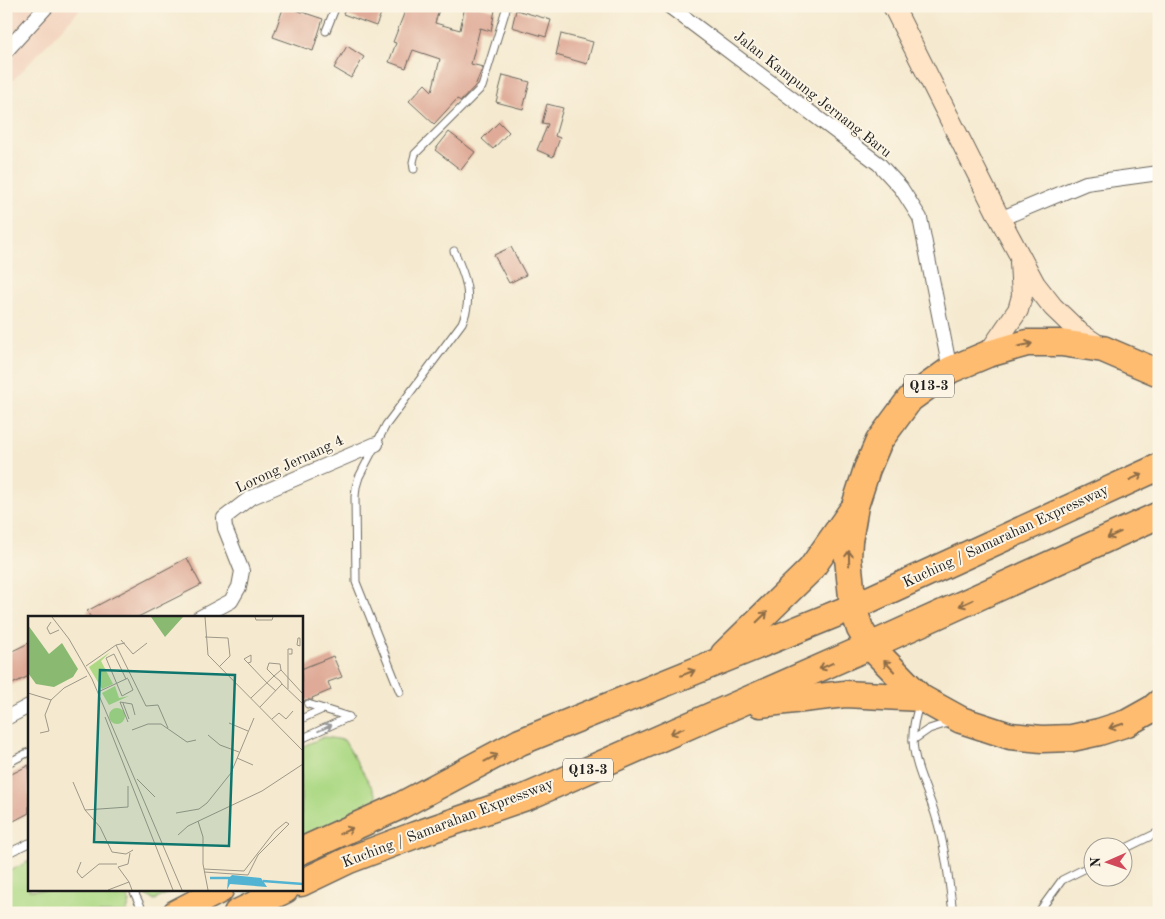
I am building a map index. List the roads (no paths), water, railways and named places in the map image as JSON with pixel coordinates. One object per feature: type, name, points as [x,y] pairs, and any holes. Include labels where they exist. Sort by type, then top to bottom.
[{"type":"highway","name":"Q13-3","points":[[1159,373],[1103,349],[1061,342],[1027,343],[988,354],[950,370],[910,399],[879,441],[867,469],[855,506],[848,558],[853,606],[860,629],[870,646],[921,698],[961,720],[1010,736],[1042,739],[1072,738],[1127,723],[1159,703]]},
{"type":"highway","name":"Kuching / Samarahan Expressway","points":[[302,851],[398,807],[520,742],[853,606],[1159,467]]},
{"type":"highway","points":[[714,663],[811,568],[855,506]]},
{"type":"highway","name":"Kuching / Samarahan Expressway","points":[[302,883],[349,860],[529,796],[870,646],[1159,515]]},
{"type":"highway","points":[[732,707],[846,694],[921,698]]},
{"type":"highway","points":[[176,913],[216,892]]},
{"type":"highway","points":[[237,913],[281,892]]},
{"type":"street","points":[[6,51],[47,6]]},
{"type":"street","name":"Jalan Kampung Jernang Baru","points":[[669,6],[879,164],[901,188],[920,218],[950,370]]},
{"type":"street","points":[[893,6],[1000,219],[1035,284],[1053,307],[1080,333],[1103,349]]},
{"type":"street","points":[[1000,219],[1086,183],[1159,173]]},
{"type":"street","points":[[988,354],[1018,310],[1022,296],[1020,254]]},
{"type":"street","name":"Lorong Jernang 4","points":[[203,616],[231,602],[240,587],[242,571],[225,528],[224,518],[250,498],[376,444]]},
{"type":"street","points":[[6,718],[28,707]]},
{"type":"lane","points":[[326,30],[336,6]]},
{"type":"lane","points":[[414,169],[413,162],[416,154],[482,88],[507,6]]},
{"type":"lane","points":[[400,692],[356,582],[354,496],[359,477],[386,425],[462,323],[468,312],[466,280],[454,251]]},
{"type":"lane","points":[[921,698],[914,723],[913,740],[919,773],[935,814],[948,875],[953,913]]},
{"type":"lane","points":[[302,739],[349,717],[308,704]]},
{"type":"lane","points":[[302,719],[323,709]]},
{"type":"lane","points":[[913,740],[929,729],[961,720]]},
{"type":"lane","points":[[6,764],[28,753]]},
{"type":"lane","points":[[1132,845],[1159,832]]},
{"type":"lane","points":[[6,854],[28,843]]},
{"type":"lane","points":[[1038,913],[1062,880],[1082,870]]},
{"type":"lane","points":[[134,892],[144,913]]}]
